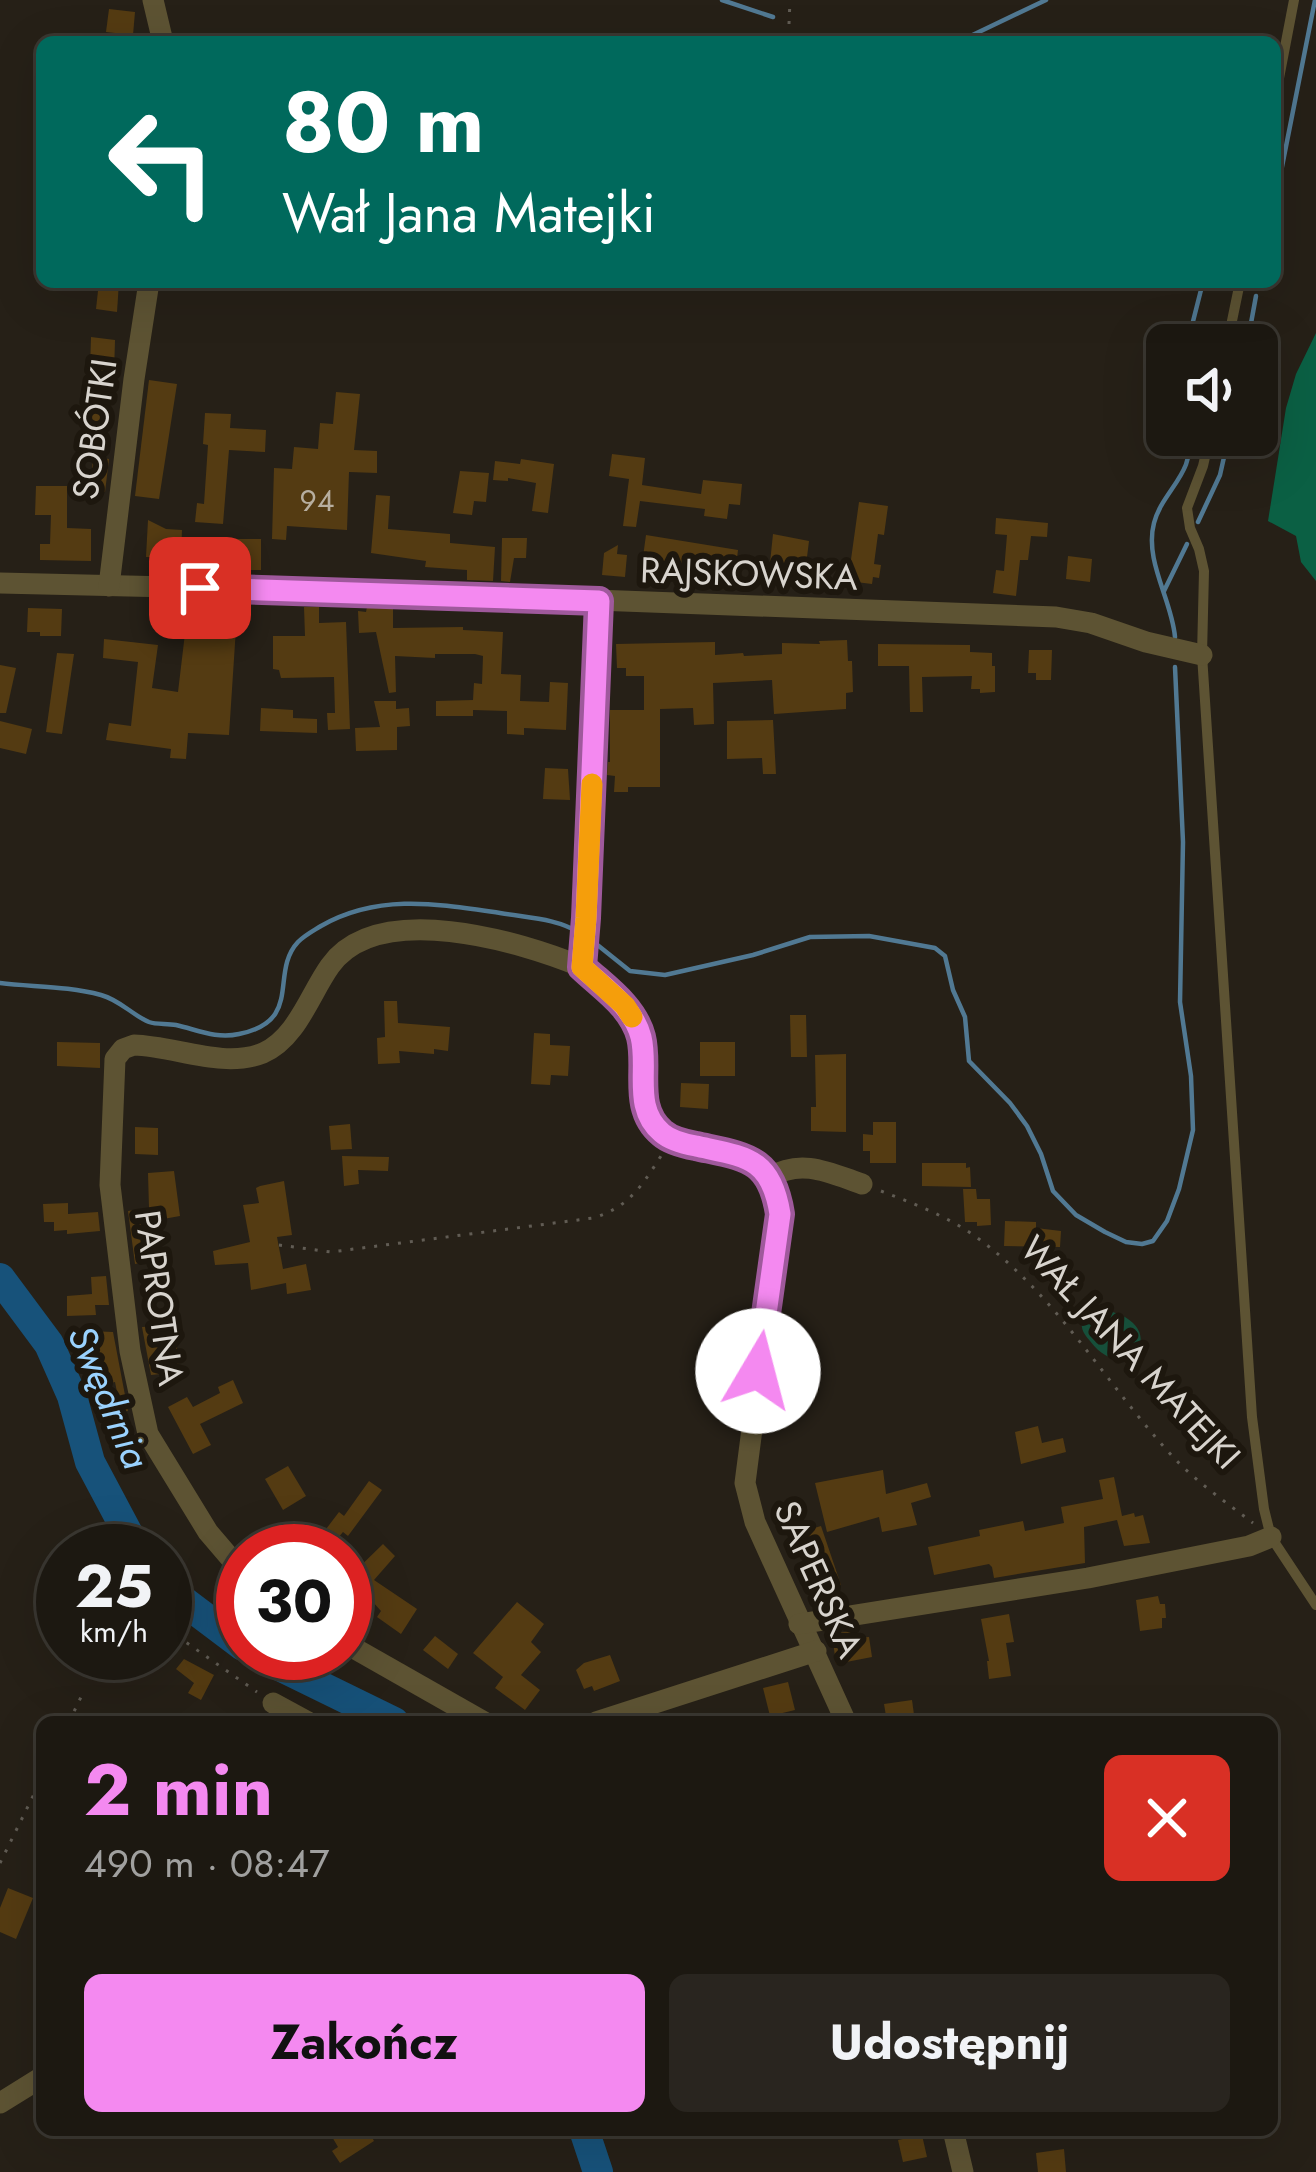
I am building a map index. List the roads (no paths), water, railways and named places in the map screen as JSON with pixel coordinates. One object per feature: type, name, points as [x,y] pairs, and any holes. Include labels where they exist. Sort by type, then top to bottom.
[{"type":"street","points":[[153,0],[162,36]]},
{"type":"street","name":"SOBÓTKI","points":[[109,586],[148,288]]},
{"type":"street","name":"RAJSKOWSKA","points":[[0,583],[1056,617],[1202,656]]},
{"type":"street","points":[[599,601],[582,959],[635,1021],[641,1038],[647,1115],[671,1139],[744,1156],[770,1177],[784,1168],[800,1166],[862,1184]]},
{"type":"street","name":"PAPROTNA","points":[[216,1541],[148,1434],[130,1351],[110,1185],[115,1059],[134,1045],[215,1057],[263,1053],[294,1025],[331,964],[346,948],[368,937],[445,932],[497,938],[582,959]]},
{"type":"street","name":"SAPERSKA","points":[[770,1177],[780,1214],[745,1484],[755,1522],[843,1716]]},
{"type":"street","points":[[799,1624],[1088,1578],[1249,1546],[1271,1537]]},
{"type":"street","points":[[615,1716],[816,1652]]},
{"type":"street","points":[[372,1658],[473,1716]]},
{"type":"street","points":[[273,1703],[297,1716]]},
{"type":"street","points":[[0,2103],[36,2081]]},
{"type":"street","points":[[954,2136],[963,2172]]},
{"type":"lane","points":[[1281,68],[1294,0]]},
{"type":"lane","points":[[1231,324],[1239,288]]},
{"type":"lane","points":[[1205,456],[1187,518],[1204,572],[1202,656],[1247,1349],[1260,1482],[1271,1537],[1316,1605]]},
{"type":"waterway","points":[[722,0],[773,17]]},
{"type":"waterway","points":[[971,36],[1046,0]]},
{"type":"waterway","points":[[1281,172],[1315,0]]},
{"type":"waterway","points":[[1192,324],[1201,288]]},
{"type":"waterway","points":[[1251,324],[1256,296]]},
{"type":"waterway","points":[[1175,637],[1152,537],[1158,512],[1188,456]]},
{"type":"waterway","points":[[1198,522],[1224,456]]},
{"type":"waterway","points":[[1164,591],[1187,544]]},
{"type":"waterway","points":[[595,943],[630,971],[665,975],[810,937],[869,936],[935,948],[945,956],[965,1017],[969,1061],[1027,1126],[1053,1191],[1076,1215],[1105,1232],[1126,1242],[1153,1241],[1179,1189],[1193,1130],[1180,1002],[1183,842],[1175,667]]},
{"type":"waterway","points":[[0,983],[89,992],[114,1000],[149,1022],[231,1035],[259,1028],[272,1018],[279,1007],[290,954],[298,942],[321,926],[365,909],[409,904],[454,907],[541,919],[580,933]]},
{"type":"waterway","name":"Swędrnia","points":[[0,1278],[49,1344],[72,1396],[90,1462],[123,1524]]},
{"type":"waterway","name":"Swędrnia","points":[[192,1608],[216,1626]]},
{"type":"waterway","name":"Swędrnia","points":[[308,1680],[382,1716]]},
{"type":"waterway","name":"Swędrnia","points":[[586,2136],[598,2172]]}]
